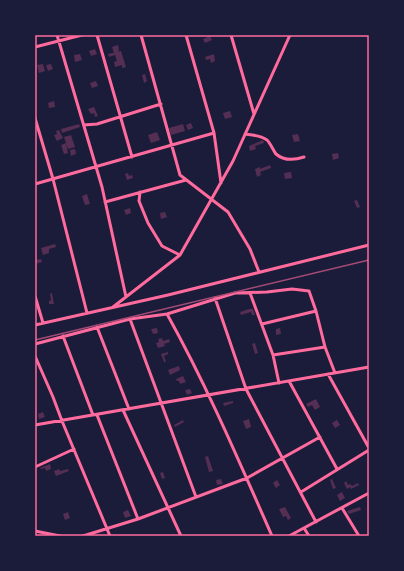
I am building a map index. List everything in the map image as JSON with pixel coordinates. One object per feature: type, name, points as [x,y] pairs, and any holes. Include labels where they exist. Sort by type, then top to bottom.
[{"type":"street","points":[[57,35],[96,167],[126,297]]},
{"type":"street","points":[[35,48],[82,35]]},
{"type":"street","points":[[97,35],[132,157]]},
{"type":"street","points":[[141,35],[180,175],[228,212],[250,249],[259,272]]},
{"type":"street","points":[[186,35],[214,133],[221,183]]},
{"type":"street","points":[[231,35],[254,114]]},
{"type":"street","points":[[112,308],[180,254],[233,161],[290,35]]},
{"type":"street","points":[[84,125],[97,124],[161,104]]},
{"type":"street","points":[[35,118],[88,313]]},
{"type":"street","points":[[35,184],[214,133]]},
{"type":"street","points":[[245,134],[259,136],[267,140],[277,154],[286,159],[295,160],[304,157]]},
{"type":"street","points":[[105,202],[186,180]]},
{"type":"street","points":[[140,192],[139,201],[148,223],[162,246],[180,254]]},
{"type":"street","points":[[35,325],[112,308],[369,245]]},
{"type":"street","points":[[35,344],[130,319],[167,314],[235,293],[292,289],[309,291],[316,311],[325,347],[335,373]]},
{"type":"street","points":[[250,293],[273,355],[279,383]]},
{"type":"street","points":[[35,296],[43,323]]},
{"type":"street","points":[[215,298],[246,388],[316,522]]},
{"type":"street","points":[[262,324],[316,311]]},
{"type":"street","points":[[167,314],[209,395],[272,536]]},
{"type":"street","points":[[130,319],[160,404],[196,497]]},
{"type":"street","points":[[97,327],[129,409]]},
{"type":"street","points":[[64,336],[138,518]]},
{"type":"street","points":[[273,355],[325,347]]},
{"type":"street","points":[[35,356],[54,397],[62,421],[110,536]]},
{"type":"street","points":[[35,425],[369,367]]},
{"type":"street","points":[[301,492],[369,449],[328,374]]},
{"type":"street","points":[[289,381],[337,469]]},
{"type":"street","points":[[123,410],[181,536]]},
{"type":"street","points":[[83,536],[167,508],[247,478],[320,437]]},
{"type":"street","points":[[35,467],[74,450]]},
{"type":"street","points":[[289,536],[369,493]]},
{"type":"street","points":[[342,508],[359,536]]},
{"type":"street","points":[[304,528],[309,536]]},
{"type":"street","points":[[35,531],[60,536]]},
{"type":"building","points":[[210,36],[212,40],[205,43],[203,39]]},
{"type":"building","points":[[118,45],[119,51],[114,53],[112,47]]},
{"type":"building","points":[[95,49],[97,54],[91,56],[89,51]]},
{"type":"building","points":[[121,51],[126,67],[122,68],[122,65],[115,67],[114,62],[117,61],[115,55],[109,57],[108,54]]},
{"type":"building","points":[[80,54],[82,60],[75,62],[74,55]]},
{"type":"building","points":[[214,54],[215,61],[211,63],[210,59],[206,60],[205,57]]},
{"type":"building","points":[[43,64],[45,71],[39,73],[37,65]]},
{"type":"building","points":[[51,64],[53,69],[48,71],[46,65]]},
{"type":"building","points":[[145,74],[147,81],[144,83],[142,75]]},
{"type":"building","points":[[96,81],[98,86],[92,88],[90,83]]},
{"type":"building","points":[[54,101],[55,107],[49,108],[48,103]]},
{"type":"building","points":[[94,107],[98,116],[95,117],[94,113],[91,114],[88,109]]},
{"type":"building","points":[[230,111],[232,117],[225,119],[223,113]]},
{"type":"building","points":[[191,123],[193,128],[188,130],[186,125]]},
{"type":"building","points":[[79,124],[80,127],[62,133],[61,129]]},
{"type":"building","points":[[183,124],[185,131],[178,133],[176,126]]},
{"type":"building","points":[[176,126],[178,133],[171,135],[169,128]]},
{"type":"building","points":[[59,130],[63,138],[57,141],[54,135],[57,134],[56,131]]},
{"type":"building","points":[[157,132],[160,140],[151,143],[148,135]]},
{"type":"building","points":[[298,134],[300,141],[294,142],[292,135]]},
{"type":"building","points":[[71,135],[75,147],[68,149],[64,137]]},
{"type":"building","points":[[263,140],[264,143],[255,146],[256,149],[250,151],[249,146]]},
{"type":"building","points":[[66,143],[68,153],[64,154],[61,145]]},
{"type":"building","points":[[75,149],[76,154],[71,156],[70,150]]},
{"type":"building","points":[[338,153],[339,158],[333,160],[332,154]]},
{"type":"building","points":[[270,165],[271,168],[260,172],[261,175],[257,177],[255,169],[260,167],[260,169]]},
{"type":"building","points":[[291,172],[292,178],[285,179],[284,173]]},
{"type":"building","points":[[128,173],[129,176],[132,175],[133,178],[127,180],[125,174]]},
{"type":"building","points":[[87,194],[90,204],[85,205],[82,196]]},
{"type":"building","points":[[357,200],[360,207],[357,208],[354,201]]},
{"type":"building","points":[[130,208],[131,213],[126,215],[124,210]]},
{"type":"building","points":[[165,212],[167,217],[161,219],[160,213]]},
{"type":"building","points":[[55,244],[56,247],[49,249],[49,253],[43,255],[41,248]]},
{"type":"building","points":[[41,259],[42,262],[35,264],[35,260]]},
{"type":"building","points":[[52,293],[54,304],[49,304],[49,301],[51,300],[50,294]]},
{"type":"building","points":[[253,309],[255,315],[252,315],[251,312],[241,315],[240,312]]},
{"type":"building","points":[[157,328],[158,333],[153,334],[151,329]]},
{"type":"building","points":[[280,328],[281,334],[276,335],[276,329]]},
{"type":"building","points":[[162,338],[163,341],[169,339],[170,342],[164,344],[165,346],[158,348],[156,343],[159,342],[158,339]]},
{"type":"building","points":[[255,343],[258,353],[255,354],[252,344]]},
{"type":"building","points":[[168,352],[168,354],[164,356],[166,362],[164,362],[161,354]]},
{"type":"building","points":[[179,366],[180,370],[170,375],[168,370]]},
{"type":"building","points":[[183,376],[186,382],[180,384],[176,379]]},
{"type":"building","points":[[190,389],[192,393],[187,395],[185,390]]},
{"type":"building","points":[[316,399],[320,407],[315,410],[312,405],[308,407],[306,404]]},
{"type":"building","points":[[233,401],[233,403],[224,406],[223,403]]},
{"type":"building","points":[[43,412],[45,417],[39,419],[38,414]]},
{"type":"building","points":[[249,419],[251,427],[246,429],[243,421]]},
{"type":"building","points":[[183,420],[184,422],[175,427],[174,425]]},
{"type":"building","points":[[337,420],[340,425],[335,428],[332,423]]},
{"type":"building","points":[[208,456],[213,471],[209,472],[205,457]]},
{"type":"building","points":[[50,464],[51,469],[46,471],[45,468],[40,468]]},
{"type":"building","points":[[59,469],[60,471],[68,469],[69,471],[56,476],[54,471]]},
{"type":"building","points":[[163,472],[165,478],[162,479],[160,473]]},
{"type":"building","points":[[221,479],[223,484],[217,485],[216,480]]},
{"type":"building","points":[[332,479],[336,488],[333,489],[330,480]]},
{"type":"building","points":[[277,480],[280,485],[276,488],[273,483]]},
{"type":"building","points":[[346,481],[348,485],[350,484],[352,486],[358,483],[359,485],[351,489],[350,487],[347,489],[344,483]]},
{"type":"building","points":[[342,492],[345,498],[340,501],[337,495]]},
{"type":"building","points":[[285,507],[291,518],[288,520],[286,516],[283,517],[279,509]]},
{"type":"building","points":[[360,507],[361,510],[349,514],[347,511]]},
{"type":"building","points":[[128,510],[131,516],[125,518],[123,512]]},
{"type":"building","points":[[68,512],[70,518],[65,520],[63,514]]},
{"type":"railway","points":[[35,340],[369,260]]}]
